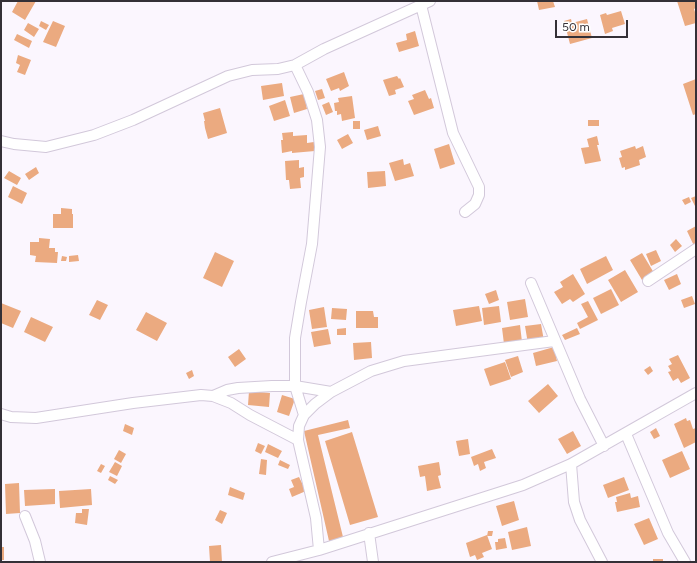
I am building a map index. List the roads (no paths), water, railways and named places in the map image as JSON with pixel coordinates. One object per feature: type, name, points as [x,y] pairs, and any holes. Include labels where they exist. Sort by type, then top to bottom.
[{"type":"street","points":[[1,141],[14,144],[46,147],[94,135],[133,120],[228,76],[252,70],[278,69],[295,65],[324,49],[426,3],[453,133],[479,187],[479,195],[475,204],[465,212]]},
{"type":"street","points":[[295,65],[308,92],[317,120],[320,147],[312,244],[295,338],[295,386],[304,415]]},
{"type":"street","points":[[648,281],[696,249]]},
{"type":"street","points":[[531,283],[554,341],[580,399],[604,446]]},
{"type":"street","points":[[319,550],[314,512],[298,440],[299,426],[304,415],[314,404],[331,392],[371,371],[404,361],[554,341]]},
{"type":"street","points":[[213,396],[227,390],[238,388],[295,386],[331,392]]},
{"type":"street","points":[[272,562],[319,550],[523,485],[571,464],[696,393]]},
{"type":"street","points":[[1,414],[10,417],[36,418],[132,403],[201,395],[213,396],[231,403],[250,415],[298,440]]},
{"type":"street","points":[[626,434],[668,533],[685,562]]},
{"type":"street","points":[[571,464],[574,502],[580,520],[602,562]]},
{"type":"street","points":[[25,516],[35,541],[40,562]]},
{"type":"street","points":[[369,533],[372,562]]}]
